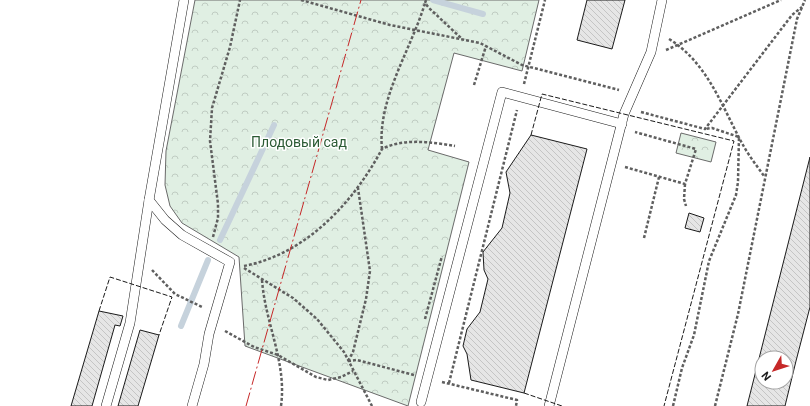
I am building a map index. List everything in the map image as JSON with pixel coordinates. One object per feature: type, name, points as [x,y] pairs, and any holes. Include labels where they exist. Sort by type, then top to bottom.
[{"type":"lane","points":[[106,406],[130,323],[149,200],[184,0]]},
{"type":"lane","points":[[549,406],[621,126],[648,59],[662,0]]},
{"type":"lane","points":[[421,402],[502,92],[621,126]]},
{"type":"lane","points":[[149,200],[165,220],[182,235],[230,262],[209,334],[204,364],[192,406]]},
{"type":"path","points":[[209,250],[218,218],[218,204],[210,141],[212,108],[230,47],[240,0]]},
{"type":"path","points":[[301,0],[363,18],[414,30],[461,38],[486,46],[528,66],[633,94]]},
{"type":"path","points":[[449,383],[545,0]]},
{"type":"path","points":[[648,59],[678,44],[781,0]]},
{"type":"path","points":[[715,406],[738,314],[764,176],[797,19],[805,0]]},
{"type":"path","points":[[382,148],[380,131],[383,117],[390,94],[425,2],[461,38]]},
{"type":"path","points":[[706,129],[792,15],[802,7]]},
{"type":"path","points":[[654,30],[678,44],[707,77],[724,105],[739,137],[764,176]]},
{"type":"path","points":[[474,85],[486,46]]},
{"type":"path","points":[[627,108],[706,129],[712,128],[739,137]]},
{"type":"path","points":[[621,126],[696,149],[685,184],[684,199],[686,206]]},
{"type":"path","points":[[673,406],[682,368],[694,335],[709,261],[736,195],[738,182],[739,137]]},
{"type":"path","points":[[372,406],[332,335],[304,306],[241,267],[273,258],[301,243],[329,219],[358,187],[382,148],[390,145],[435,142],[455,146]]},
{"type":"path","points":[[612,163],[685,184]]},
{"type":"path","points":[[644,238],[659,177]]},
{"type":"path","points":[[348,361],[353,352],[366,299],[370,272],[358,187]]},
{"type":"path","points":[[140,258],[175,294],[196,303]]},
{"type":"path","points":[[262,280],[264,300],[282,371],[280,406]]},
{"type":"path","points":[[254,347],[278,355],[316,377],[328,380],[342,377],[353,371]]},
{"type":"path","points":[[348,361],[357,360],[518,400],[516,406]]},
{"type":"green space","name":"Плодовый сад","points":[[195,0],[539,0],[522,71],[454,53],[428,150],[469,162],[408,406],[245,346],[239,257],[182,223],[170,206],[165,185],[166,151]]},
{"type":"green space","points":[[681,133],[716,142],[711,162],[676,153]]},
{"type":"building","points":[[587,0],[625,0],[612,49],[577,40]]},
{"type":"building","points":[[531,135],[587,149],[524,393],[471,380],[467,354],[463,346],[467,329],[480,312],[488,279],[484,270],[483,252],[502,228],[510,193],[506,172]]},
{"type":"building","points":[[810,157],[810,307],[794,369],[794,350],[761,350]]},
{"type":"building","points":[[689,213],[704,218],[700,232],[685,228]]},
{"type":"building","points":[[99,311],[123,316],[120,326],[115,325],[92,406],[71,406]]},
{"type":"building","points":[[140,330],[159,335],[138,406],[118,406]]},
{"type":"building","points":[[754,378],[754,390],[789,390],[785,406],[747,406]]},
{"type":"waterway","points":[[433,0],[483,14]]},
{"type":"waterway","points":[[220,240],[274,125]]},
{"type":"waterway","points":[[181,326],[208,260]]},
{"type":"fence","points":[[531,135],[542,94],[734,141],[664,406]]},
{"type":"fence","points":[[99,311],[110,277],[172,297],[159,335]]},
{"type":"fence","points":[[524,393],[562,406]]},
{"type":"power","points":[[246,406],[361,0]]}]
